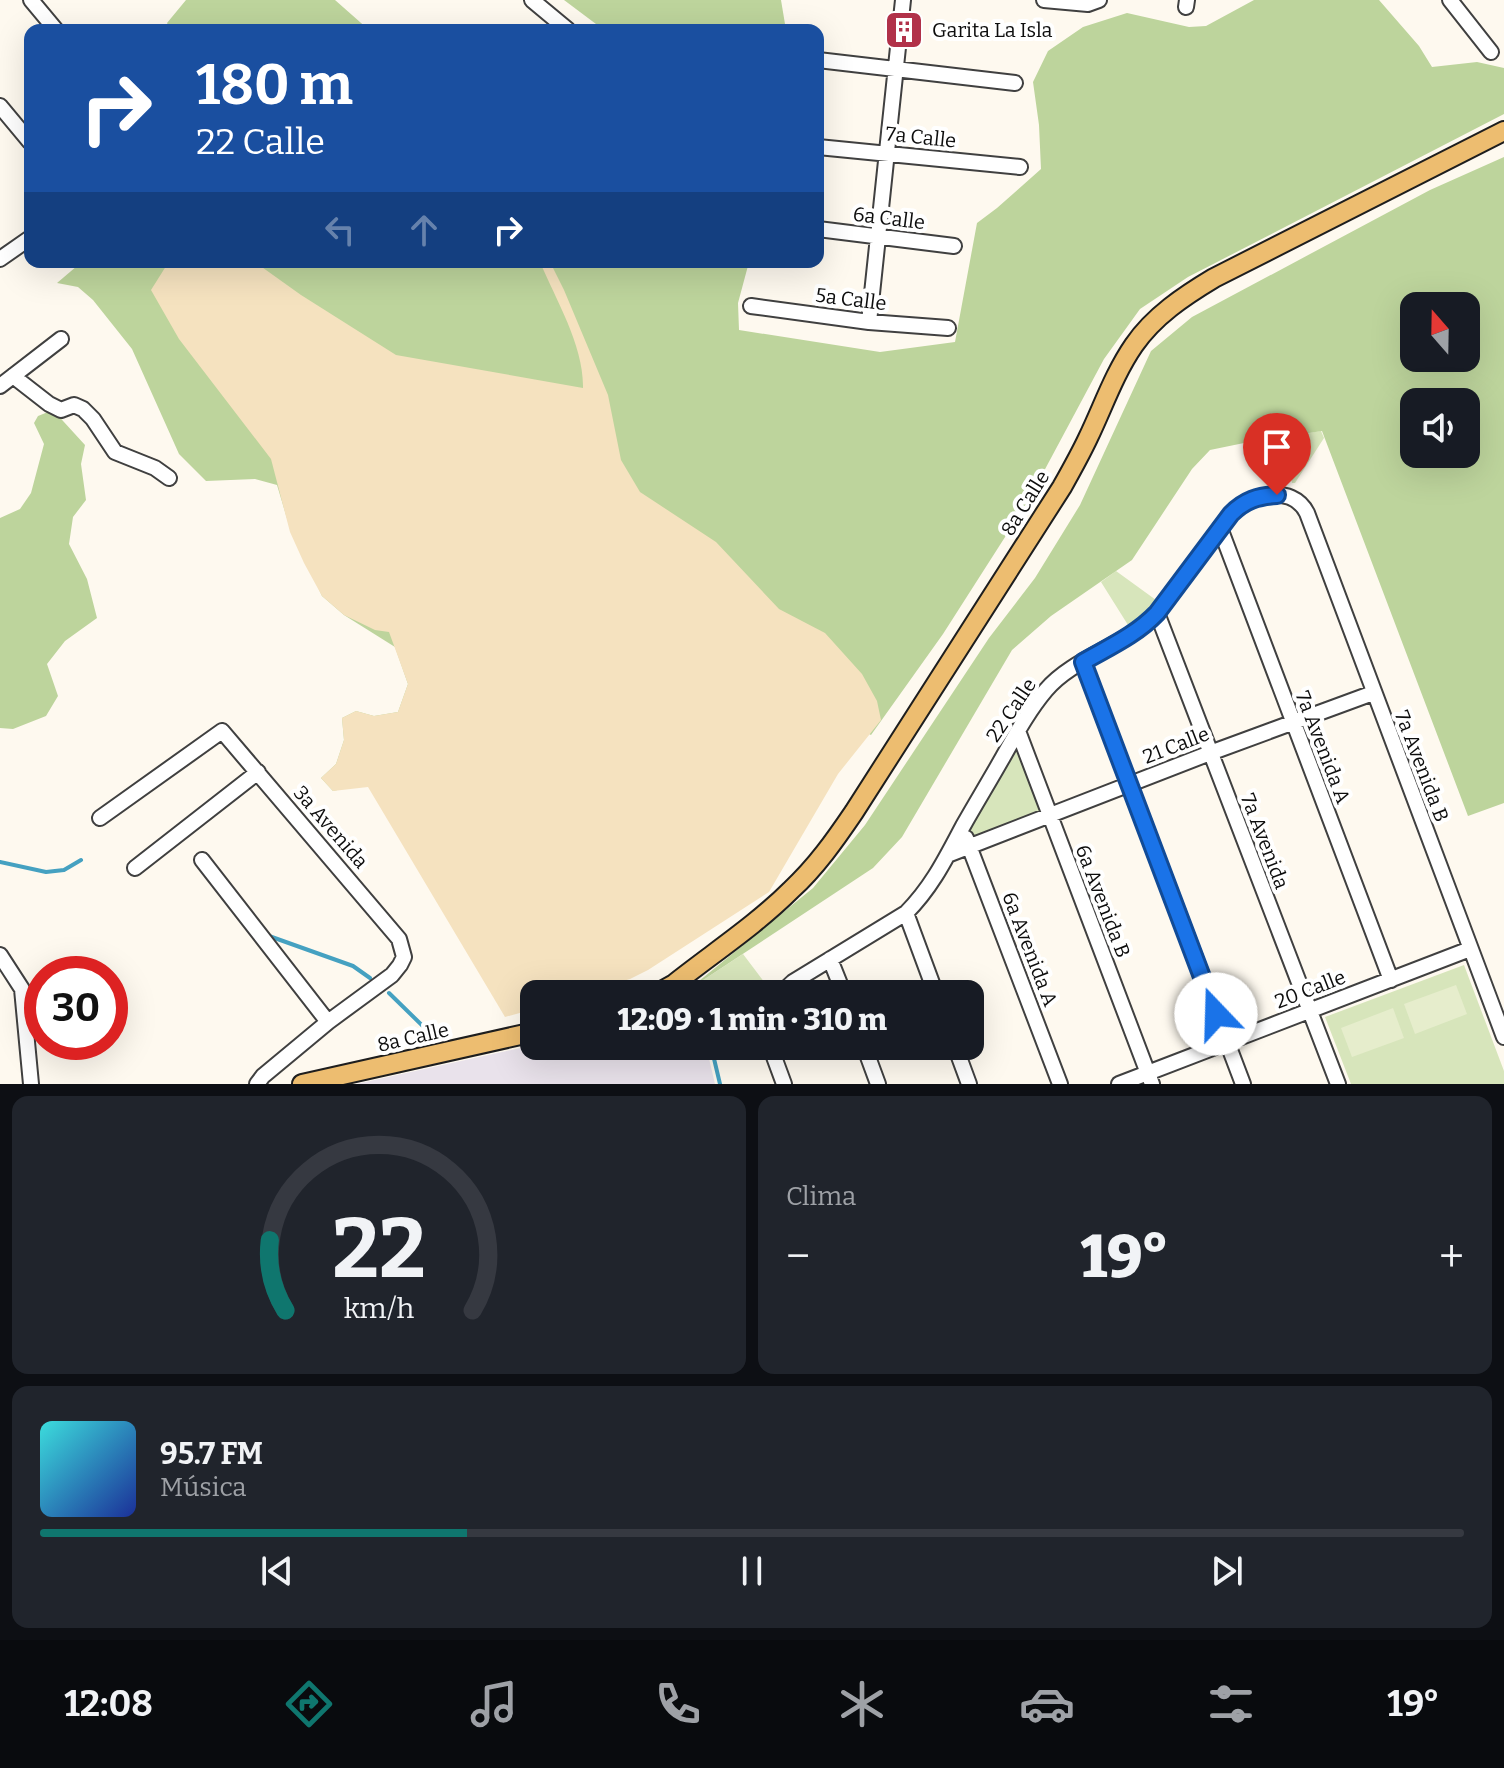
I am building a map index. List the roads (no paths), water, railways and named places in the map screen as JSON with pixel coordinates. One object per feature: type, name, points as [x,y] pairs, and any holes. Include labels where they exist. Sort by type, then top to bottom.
[{"type":"main road","name":"8a Calle","points":[[679,980],[774,906],[824,854],[1062,487],[1089,437],[1114,379],[1146,330],[1172,305],[1214,278],[1504,131]]},
{"type":"main road","name":"8a Calle","points":[[302,1084],[520,1035]]},
{"type":"street","points":[[31,0],[51,24]]},
{"type":"street","points":[[532,0],[561,24]]},
{"type":"street","points":[[869,322],[903,0]]},
{"type":"street","points":[[1044,0],[1084,4],[1098,1]]},
{"type":"street","points":[[1450,0],[1491,52]]},
{"type":"street","points":[[824,61],[1015,83]]},
{"type":"street","points":[[0,106],[24,135]]},
{"type":"street","name":"7a Calle","points":[[824,148],[1020,167]]},
{"type":"street","name":"6a Calle","points":[[824,230],[954,246]]},
{"type":"street","points":[[0,259],[24,242]]},
{"type":"street","name":"5a Calle","points":[[751,306],[869,322],[948,328]]},
{"type":"street","points":[[0,386],[61,339]]},
{"type":"street","points":[[13,376],[61,410],[74,405],[83,409],[115,452],[155,468],[169,478]]},
{"type":"street","name":"22 Calle","points":[[796,980],[906,913],[927,890],[950,854],[1018,731],[1047,688],[1083,662],[1145,625],[1241,504],[1269,495],[1285,496],[1305,508]]},
{"type":"street","name":"7a Avenida B","points":[[1305,508],[1504,1037]]},
{"type":"street","name":"7a Avenida A","points":[[1220,528],[1391,980]]},
{"type":"street","name":"7a Avenida","points":[[1157,613],[1338,1084]]},
{"type":"street","points":[[1083,662],[1243,1084]]},
{"type":"street","name":"21 Calle","points":[[950,854],[1373,693]]},
{"type":"street","name":"3a Avenida","points":[[100,818],[222,731],[391,928],[404,952],[403,961],[392,975],[328,1022]]},
{"type":"street","name":"6a Avenida B","points":[[1018,731],[1150,1078]]},
{"type":"street","points":[[135,868],[258,772]]},
{"type":"street","name":"6a Avenida A","points":[[962,828],[1060,1084]]},
{"type":"street","points":[[202,860],[328,1022],[257,1084]]},
{"type":"street","points":[[906,913],[931,980]]},
{"type":"street","name":"20 Calle","points":[[1119,1084],[1150,1078],[1227,1043],[1470,949]]},
{"type":"street","points":[[0,955],[22,989],[31,1084]]},
{"type":"street","points":[[830,959],[838,980]]},
{"type":"street","points":[[774,1060],[782,1084]]},
{"type":"street","points":[[869,1060],[878,1084]]},
{"type":"street","points":[[960,1060],[969,1084]]},
{"type":"waterway","points":[[0,862],[46,872],[64,870],[81,860]]},
{"type":"waterway","points":[[269,936],[353,966],[370,978]]},
{"type":"waterway","points":[[389,993],[433,1036]]},
{"type":"waterway","points":[[714,1060],[720,1084]]},
{"type":"place","name":"Garita La Isla","points":[[904,30]]}]
